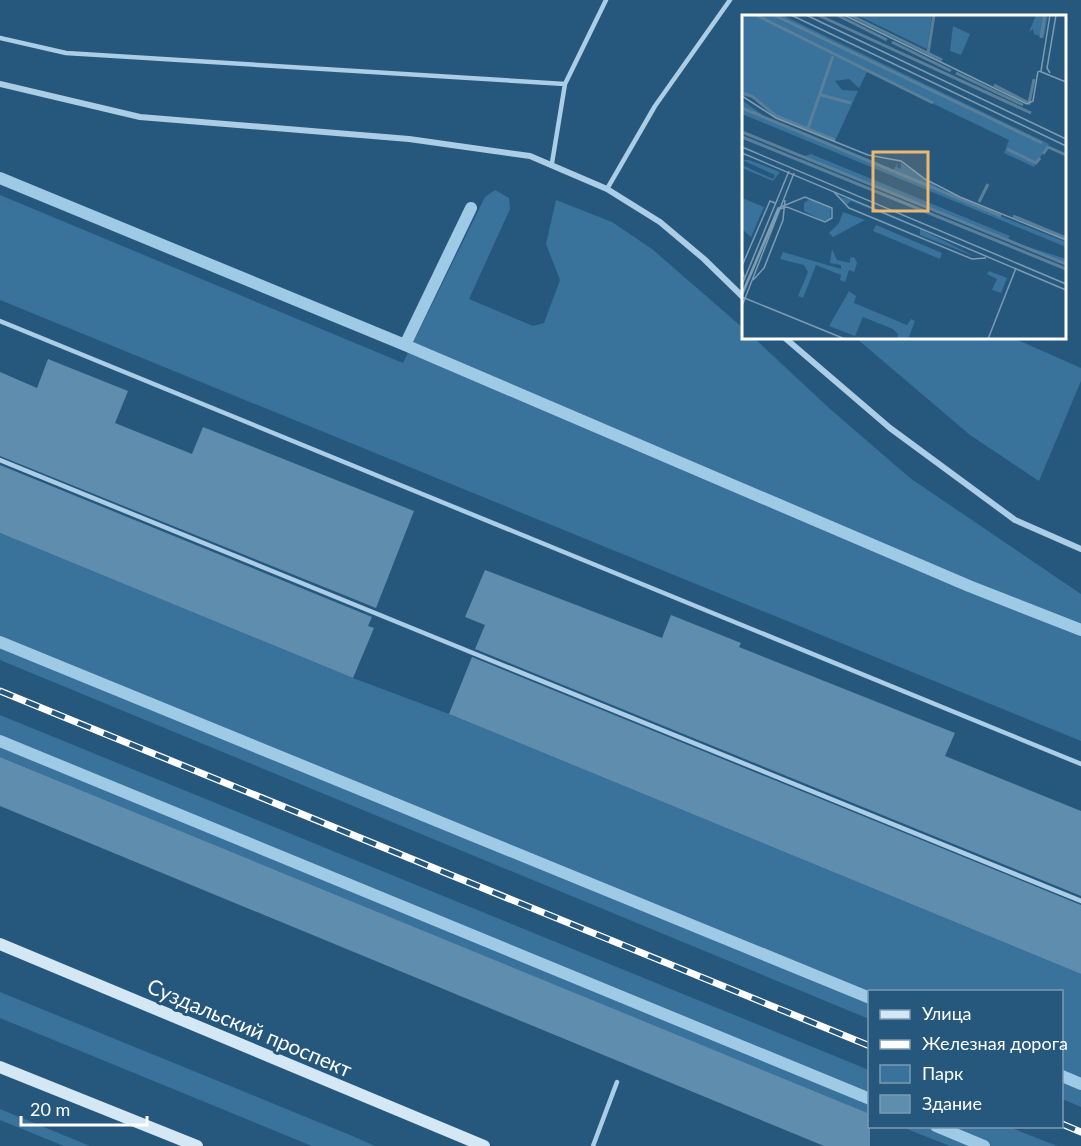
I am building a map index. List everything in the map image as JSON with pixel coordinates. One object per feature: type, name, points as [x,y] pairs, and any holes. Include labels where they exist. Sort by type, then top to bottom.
[{"type":"main road","name":"Суздальский проспект","points":[[0,944],[484,1146]]},
{"type":"main road","points":[[0,1067],[197,1146]]},
{"type":"street","points":[[0,84],[140,117],[409,139],[530,156],[607,189],[660,222],[704,259],[742,296]]},
{"type":"street","points":[[786,339],[890,428],[1015,520],[1081,549]]},
{"type":"lane","points":[[552,164],[566,84],[606,0]]},
{"type":"lane","points":[[607,189],[655,106],[730,0]]},
{"type":"lane","points":[[0,38],[66,53],[566,84]]},
{"type":"lane","points":[[0,321],[1081,764]]},
{"type":"lane","points":[[0,460],[1081,901]]},
{"type":"lane","points":[[593,1146],[617,1082]]},
{"type":"green space","points":[[495,190],[509,198],[510,209],[469,299],[533,326],[544,323],[560,280],[546,244],[556,200],[612,222],[652,249],[742,327],[742,339],[755,339],[829,408],[910,478],[1081,594],[1081,741],[0,300],[0,195],[403,363],[485,197]]},
{"type":"green space","points":[[857,339],[1015,339],[1081,368],[1081,381],[1039,481],[970,435]]},
{"type":"green space","points":[[0,533],[353,678],[449,714],[1081,974],[1081,1107],[1063,1099],[1063,990],[868,990],[868,1019],[0,660]]},
{"type":"green space","points":[[0,715],[868,1070],[868,1114],[0,757]]},
{"type":"green space","points":[[0,992],[375,1146],[312,1146],[0,1018]]},
{"type":"green space","points":[[0,1109],[90,1146],[64,1146],[0,1120]]},
{"type":"green space","points":[[905,1128],[1012,1128],[1057,1146],[950,1146]]},
{"type":"building","points":[[48,359],[128,391],[115,423],[192,454],[203,427],[414,511],[376,608],[0,456],[0,372],[37,388]]},
{"type":"building","points":[[0,465],[372,617],[368,626],[374,628],[353,678],[0,533]]},
{"type":"building","points":[[485,570],[662,638],[671,615],[741,643],[739,647],[955,733],[945,756],[1081,811],[1081,896],[475,649],[485,625],[465,617]]},
{"type":"building","points":[[472,657],[1081,905],[1081,974],[449,714]]},
{"type":"building","points":[[0,757],[868,1113],[870,1146],[824,1146],[0,806]]},
{"type":"waterway","points":[[0,178],[405,345],[969,586],[1081,630]]},
{"type":"waterway","points":[[405,345],[471,208]]},
{"type":"waterway","points":[[0,642],[868,997]]},
{"type":"waterway","points":[[0,741],[868,1098]]},
{"type":"waterway","points":[[1063,1076],[1081,1084]]},
{"type":"waterway","points":[[941,1128],[984,1146]]},
{"type":"railway","points":[[0,691],[868,1045]]},
{"type":"railway","points":[[1063,1124],[1081,1132]]}]
